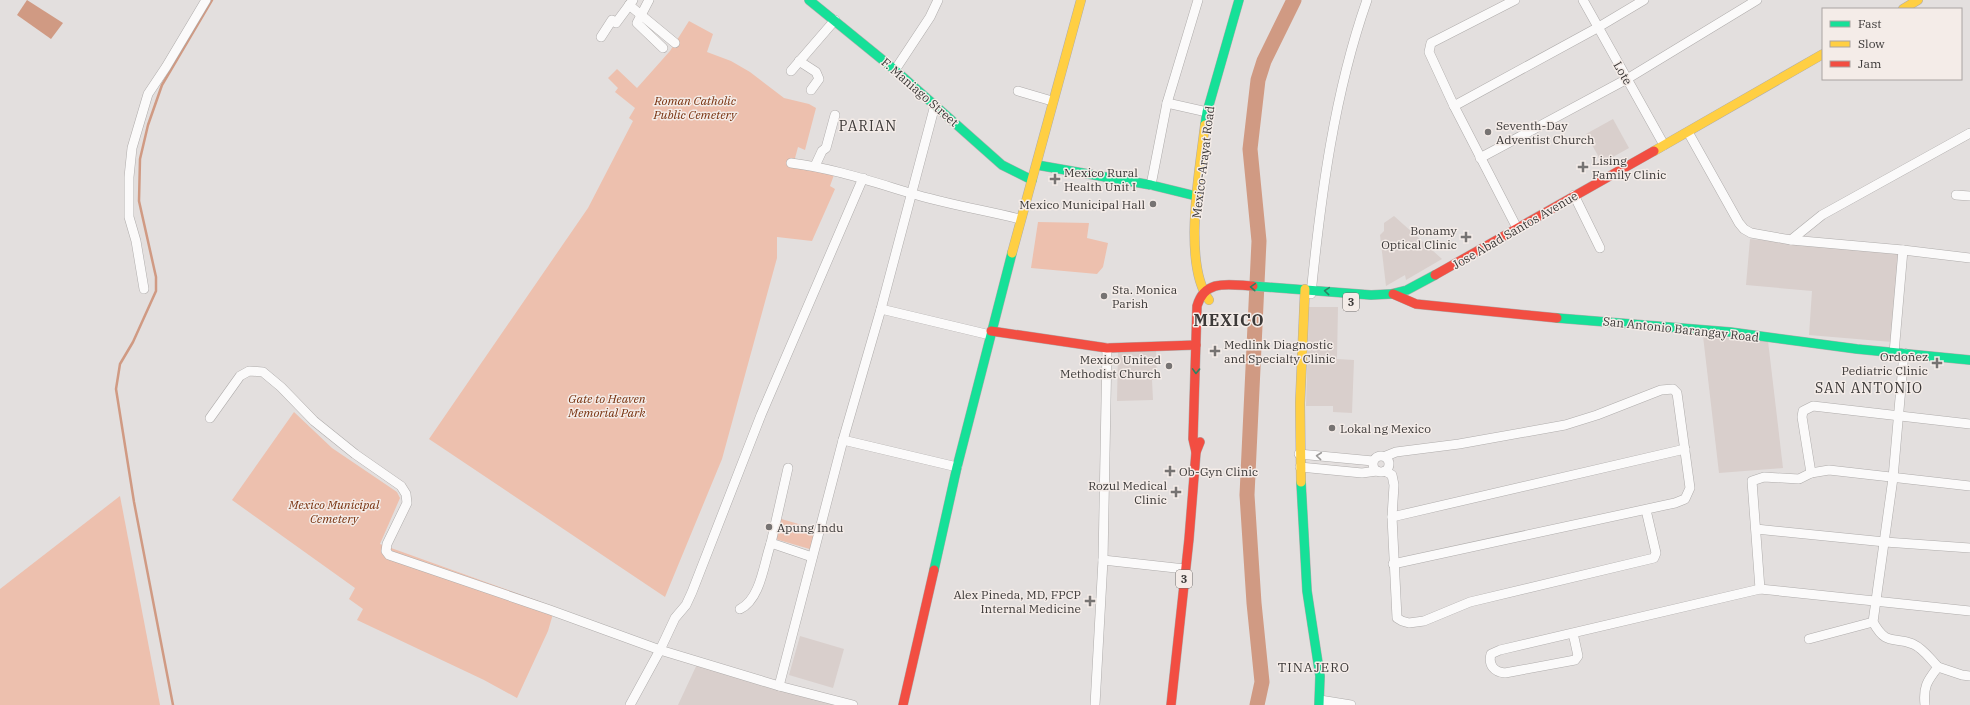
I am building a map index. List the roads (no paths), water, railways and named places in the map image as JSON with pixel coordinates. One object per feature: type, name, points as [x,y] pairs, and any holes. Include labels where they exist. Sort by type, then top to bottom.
[{"type":"main road","name":"F. Maniago Street","points":[[809,0],[936,105],[1002,165],[1032,180]]},
{"type":"main road","points":[[903,705],[957,467],[990,333],[1020,219],[1037,164],[1052,101],[1080,0]]},
{"type":"main road","name":"Mexico-Arayat Road","points":[[1209,300],[1203,292],[1198,279],[1195,246],[1196,196],[1206,112],[1239,0]]},
{"type":"main road","points":[[1905,8],[1918,0]]},
{"type":"main road","name":"Jose Abad Santos Avenue","points":[[1203,292],[1208,287],[1216,285],[1233,289],[1308,299],[1366,304],[1387,302],[1394,294],[1427,280],[1822,55]]},
{"type":"main road","points":[[1037,164],[1150,185],[1196,196]]},
{"type":"main road","name":"Jose Abad Santos Avenue","points":[[1209,300],[1211,296],[1216,293],[1233,289]]},
{"type":"main road","name":"Jose Abad Santos Avenue","points":[[1270,294],[1308,289],[1371,295],[1384,293],[1394,294]]},
{"type":"main road","name":"3","points":[[1196,452],[1193,439],[1197,306],[1198,298],[1203,292]]},
{"type":"main road","name":"San Antonio Barangay Road","points":[[1394,294],[1416,304],[1456,309],[1730,332],[1894,353],[1970,360]]},
{"type":"main road","points":[[1308,299],[1299,454],[1307,593],[1320,668],[1321,685],[1319,702]]},
{"type":"main road","name":"3","points":[[1171,705],[1196,452],[1201,439],[1206,310],[1209,300]]},
{"type":"main road","points":[[990,333],[1107,348],[1196,345]]},
{"type":"street","points":[[144,289],[136,241],[129,217],[129,177],[132,148],[148,94],[206,0]]},
{"type":"street","points":[[649,0],[637,23],[663,48]]},
{"type":"street","points":[[895,70],[930,17],[938,0]]},
{"type":"street","points":[[1150,185],[1167,103],[1198,0]]},
{"type":"street","points":[[1308,299],[1308,289],[1326,176],[1345,70],[1367,0]]},
{"type":"street","points":[[1515,0],[1431,43],[1429,52],[1454,106],[1517,228]]},
{"type":"street","name":"Lote","points":[[1583,0],[1597,28],[1664,145]]},
{"type":"street","points":[[1454,106],[1597,28],[1644,0]]},
{"type":"street","points":[[1480,158],[1627,79],[1758,0]]},
{"type":"street","points":[[600,37],[612,20],[616,23],[631,3],[641,15],[675,43]]},
{"type":"street","points":[[791,71],[835,20]]},
{"type":"street","points":[[799,60],[818,75],[819,79],[811,90]]},
{"type":"street","points":[[1018,92],[1052,101]]},
{"type":"street","points":[[1167,103],[1206,112]]},
{"type":"street","points":[[779,686],[843,440],[881,309],[911,193],[936,105]]},
{"type":"street","points":[[815,166],[822,151],[826,148],[835,115]]},
{"type":"street","points":[[1688,132],[1739,223],[1744,229],[1751,233],[1791,240],[1903,250],[1970,258]]},
{"type":"street","points":[[1791,240],[1822,216],[1970,134]]},
{"type":"street","points":[[791,163],[815,166],[864,178],[911,193],[1020,219]]},
{"type":"street","points":[[630,705],[660,650],[675,618],[681,612],[692,592],[761,415],[864,178]]},
{"type":"street","points":[[1574,195],[1600,248]]},
{"type":"street","points":[[1956,195],[1970,196]]},
{"type":"street","points":[[1894,353],[1903,250]]},
{"type":"street","points":[[881,309],[990,333]]},
{"type":"street","points":[[1095,705],[1103,560],[1107,348]]},
{"type":"street","points":[[1904,353],[1893,478],[1873,622],[1879,633],[1892,641],[1912,643],[1923,650],[1938,667],[1962,675],[1970,676]]},
{"type":"street","points":[[210,418],[240,376],[250,371],[263,372],[281,387],[314,421],[355,454],[401,486],[406,494],[406,503],[387,544],[386,551],[389,555],[550,610],[660,650],[779,686],[853,705]]},
{"type":"street","points":[[1373,461],[1378,456],[1386,456],[1396,452],[1565,425],[1597,415],[1661,390],[1673,389],[1677,393],[1690,488],[1685,499],[1646,510],[1393,564]]},
{"type":"street","points":[[1811,473],[1802,417],[1803,411],[1813,406],[1970,424]]},
{"type":"street","points":[[843,440],[957,467]]},
{"type":"street","points":[[1392,517],[1685,449]]},
{"type":"street","points":[[1299,454],[1373,461]]},
{"type":"street","points":[[1381,471],[1390,464],[1386,456]]},
{"type":"street","points":[[1373,461],[1373,465],[1381,471]]},
{"type":"street","points":[[1300,467],[1362,473],[1381,471],[1392,474],[1393,564],[1397,618],[1409,623],[1424,621],[1470,602],[1654,558],[1656,553],[1646,510]]},
{"type":"street","points":[[740,609],[748,604],[762,580],[788,468]]},
{"type":"street","points":[[1760,589],[1752,481],[1764,477],[1799,480],[1811,473],[1829,470],[1970,486]]},
{"type":"street","points":[[1756,529],[1885,542],[1970,548]]},
{"type":"street","points":[[771,543],[812,557]]},
{"type":"street","points":[[1103,560],[1185,569]]},
{"type":"street","points":[[1574,633],[1578,656],[1575,660],[1505,673],[1498,673],[1493,670],[1490,660],[1491,654],[1500,650],[1760,589],[1970,611]]},
{"type":"street","points":[[1808,639],[1873,622]]},
{"type":"street","points":[[1925,705],[1924,691],[1930,677],[1938,667]]},
{"type":"street","points":[[1319,702],[1351,705]]},
{"type":"waterway","points":[[173,705],[134,502],[116,389],[120,364],[133,342],[156,291],[156,277],[139,201],[140,159],[148,125],[162,85],[212,0]]},
{"type":"waterway","points":[[1257,705],[1262,682],[1254,603],[1247,495],[1259,241],[1250,149],[1258,80],[1264,61],[1294,0]]},
{"type":"place","name":"Seventh-Day Adventist Church","points":[[1488,132]]},
{"type":"place","name":"Lising Family Clinic","points":[[1583,167]]},
{"type":"place","name":"Mexico Rural Health Unit I","points":[[1055,179]]},
{"type":"place","name":"Mexico Municipal Hall","points":[[1153,204]]},
{"type":"place","name":"Bonamy Optical Clinic","points":[[1466,237]]},
{"type":"place","name":"Sta. Monica Parish","points":[[1104,296]]},
{"type":"place","name":"Medlink Diagnostic and Specialty Clinic","points":[[1215,351]]},
{"type":"place","name":"Ordoñez Pediatric Clinic","points":[[1937,363]]},
{"type":"place","name":"Mexico United Methodist Church","points":[[1169,366]]},
{"type":"place","name":"Lokal ng Mexico","points":[[1332,428]]},
{"type":"place","name":"Ob-Gyn Clinic","points":[[1170,471]]},
{"type":"place","name":"Rozul Medical Clinic","points":[[1176,492]]},
{"type":"place","name":"Apung Indu","points":[[769,527]]},
{"type":"place","name":"Alex Pineda, MD, FPCP Internal Medicine","points":[[1090,601]]},
{"type":"district","name":"PARIAN","points":[[868,126]]},
{"type":"district","name":"MEXICO","points":[[1229,320]]},
{"type":"district","name":"SAN ANTONIO","points":[[1869,388]]},
{"type":"district","name":"TINAJERO","points":[[1314,667]]},
{"type":"park label","name":"Roman Catholic Public Cemetery","points":[[695,107]]},
{"type":"park label","name":"Gate to Heaven Memorial Park","points":[[607,405]]},
{"type":"park label","name":"Mexico Municipal Cemetery","points":[[334,511]]}]
